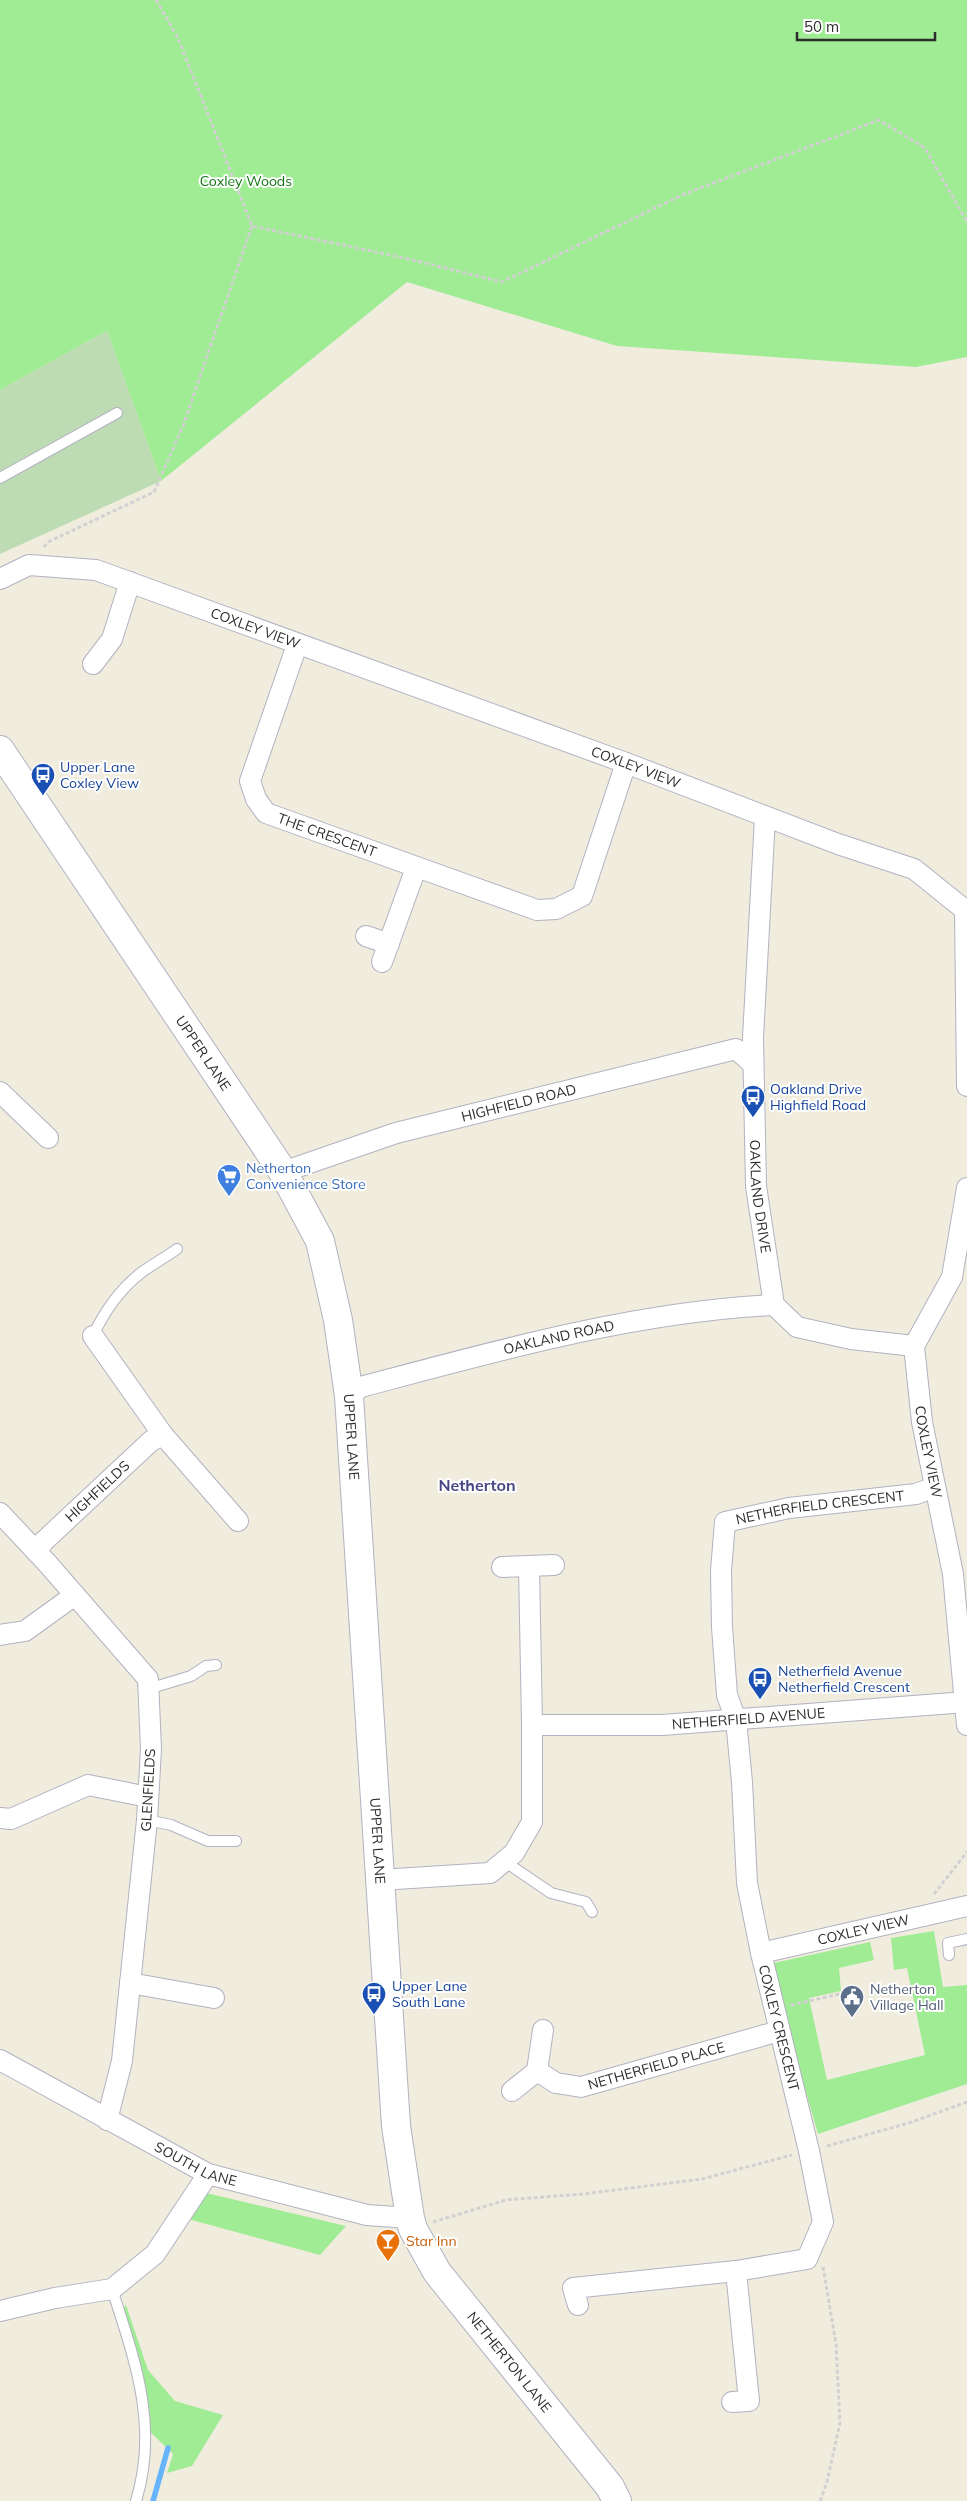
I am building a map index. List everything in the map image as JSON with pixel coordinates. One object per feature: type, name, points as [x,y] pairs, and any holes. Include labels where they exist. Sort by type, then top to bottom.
[{"type":"main road","name":"UPPER LANE","points":[[0,750],[283,1172],[320,1241],[338,1320],[349,1396],[396,2126],[411,2224]]},
{"type":"main road","name":"NETHERTON LANE","points":[[411,2224],[437,2272],[610,2487],[617,2501]]},
{"type":"street","points":[[0,579],[29,565]]},
{"type":"street","name":"COXLEY VIEW","points":[[29,565],[96,570],[626,763],[765,817],[914,869],[966,910],[967,1086]]},
{"type":"street","points":[[93,664],[112,639],[130,582]]},
{"type":"street","name":"THE CRESCENT","points":[[297,644],[250,782],[256,799],[266,813],[416,868],[538,910],[556,909],[582,896],[626,763]]},
{"type":"street","name":"OAKLAND DRIVE","points":[[765,817],[753,1064],[756,1186],[774,1305]]},
{"type":"street","points":[[366,936],[385,953],[416,868]]},
{"type":"street","name":"HIGHFIELD ROAD","points":[[283,1172],[396,1132],[736,1049],[753,1064]]},
{"type":"street","points":[[0,1092],[48,1138]]},
{"type":"street","points":[[774,1305],[797,1327],[851,1339],[914,1346],[952,1277],[967,1188]]},
{"type":"street","name":"OAKLAND ROAD","points":[[349,1396],[361,1388],[519,1344],[662,1317],[726,1308],[774,1305]]},
{"type":"street","points":[[93,1336],[163,1435],[238,1521]]},
{"type":"street","name":"COXLEY VIEW","points":[[914,1346],[922,1422],[953,1574],[967,1725]]},
{"type":"street","name":"HIGHFIELDS","points":[[37,1552],[43,1542],[105,1483],[151,1441],[163,1435]]},
{"type":"street","name":"NETHERFIELD CRESCENT","points":[[736,1720],[727,1695],[722,1627],[721,1571],[725,1522],[789,1508],[916,1494],[935,1488]]},
{"type":"street","name":"GLENFIELDS","points":[[0,1513],[37,1552],[148,1679],[151,1749],[147,1820],[122,2061],[107,2120]]},
{"type":"street","points":[[502,1567],[554,1565]]},
{"type":"street","points":[[380,1880],[490,1873],[514,1853],[532,1822],[529,1566]]},
{"type":"street","points":[[0,1635],[25,1631],[75,1595]]},
{"type":"street","name":"NETHERFIELD AVENUE","points":[[532,1725],[662,1725],[966,1702]]},
{"type":"street","name":"COXLEY CRESCENT","points":[[578,2305],[573,2288],[736,2271],[808,2259],[823,2222],[809,2151],[779,2031],[747,1883],[742,1782],[736,1720]]},
{"type":"street","points":[[0,1818],[11,1819],[88,1785],[148,1796]]},
{"type":"street","name":"COXLEY VIEW","points":[[761,1953],[967,1906]]},
{"type":"street","points":[[130,1983],[214,1998]]},
{"type":"street","points":[[512,2091],[537,2071],[543,2030]]},
{"type":"street","name":"NETHERFIELD PLACE","points":[[537,2071],[556,2083],[581,2087],[779,2031]]},
{"type":"street","name":"SOUTH LANE","points":[[0,2060],[208,2174],[367,2215],[411,2224]]},
{"type":"street","points":[[0,2311],[55,2298],[112,2289],[155,2254],[208,2174]]},
{"type":"street","points":[[732,2402],[749,2401],[736,2271]]},
{"type":"lane","points":[[0,478],[117,413]]},
{"type":"lane","points":[[93,1336],[101,1319],[124,1289],[142,1272],[177,1249]]},
{"type":"lane","points":[[148,1689],[191,1676],[206,1666],[216,1665]]},
{"type":"lane","points":[[147,1820],[171,1825],[208,1841],[236,1840]]},
{"type":"lane","points":[[504,1861],[551,1893],[586,1902],[592,1912]]},
{"type":"lane","points":[[949,1955],[948,1943],[967,1940]]},
{"type":"lane","points":[[112,2289],[136,2363],[147,2434],[144,2474],[136,2501]]},
{"type":"path","points":[[29,565],[48,542],[154,492],[183,426],[252,226],[178,38],[156,0]]},
{"type":"path","points":[[252,226],[408,259],[502,282],[682,194],[879,120],[925,148],[967,222]]},
{"type":"path","points":[[915,1918],[967,1852]]},
{"type":"path","points":[[774,2009],[844,1993]]},
{"type":"path","points":[[411,2224],[506,2200],[584,2194],[702,2179],[912,2122],[967,2102]]},
{"type":"path","points":[[820,2501],[827,2482],[840,2423],[836,2344],[823,2267]]},
{"type":"green space","name":"Coxley Woods","points":[[0,0],[967,0],[967,357],[916,367],[617,346],[407,282],[161,481],[107,331],[0,390]]},
{"type":"green space","points":[[107,331],[161,481],[0,554],[0,390]]},
{"type":"green space","points":[[934,1931],[943,1987],[967,1985],[967,2084],[818,2134],[769,1964],[870,1942],[874,1960],[839,1968],[841,1991],[809,1998],[827,2080],[925,2055],[907,1968],[894,1970],[891,1938]]},
{"type":"green space","points":[[206,2193],[346,2226],[320,2255],[188,2219]]},
{"type":"green space","points":[[126,2305],[148,2370],[175,2401],[223,2415],[192,2466],[167,2473],[173,2454],[145,2427],[120,2313]]},
{"type":"waterway","points":[[153,2501],[168,2448]]},
{"type":"place","name":"Upper Lane Coxley View","points":[[43,796]]},
{"type":"place","name":"Oakland Drive Highfield Road","points":[[753,1118]]},
{"type":"place","name":"Netherton Convenience Store","points":[[229,1197]]},
{"type":"place","name":"Netherfield Avenue Netherfield Crescent","points":[[760,1700]]},
{"type":"place","name":"Upper Lane South Lane","points":[[374,2015]]},
{"type":"place","name":"Netherton Village Hall","points":[[852,2018]]},
{"type":"place","name":"Star Inn","points":[[388,2262]]},
{"type":"district","name":"Netherton","points":[[477,1485]]}]
